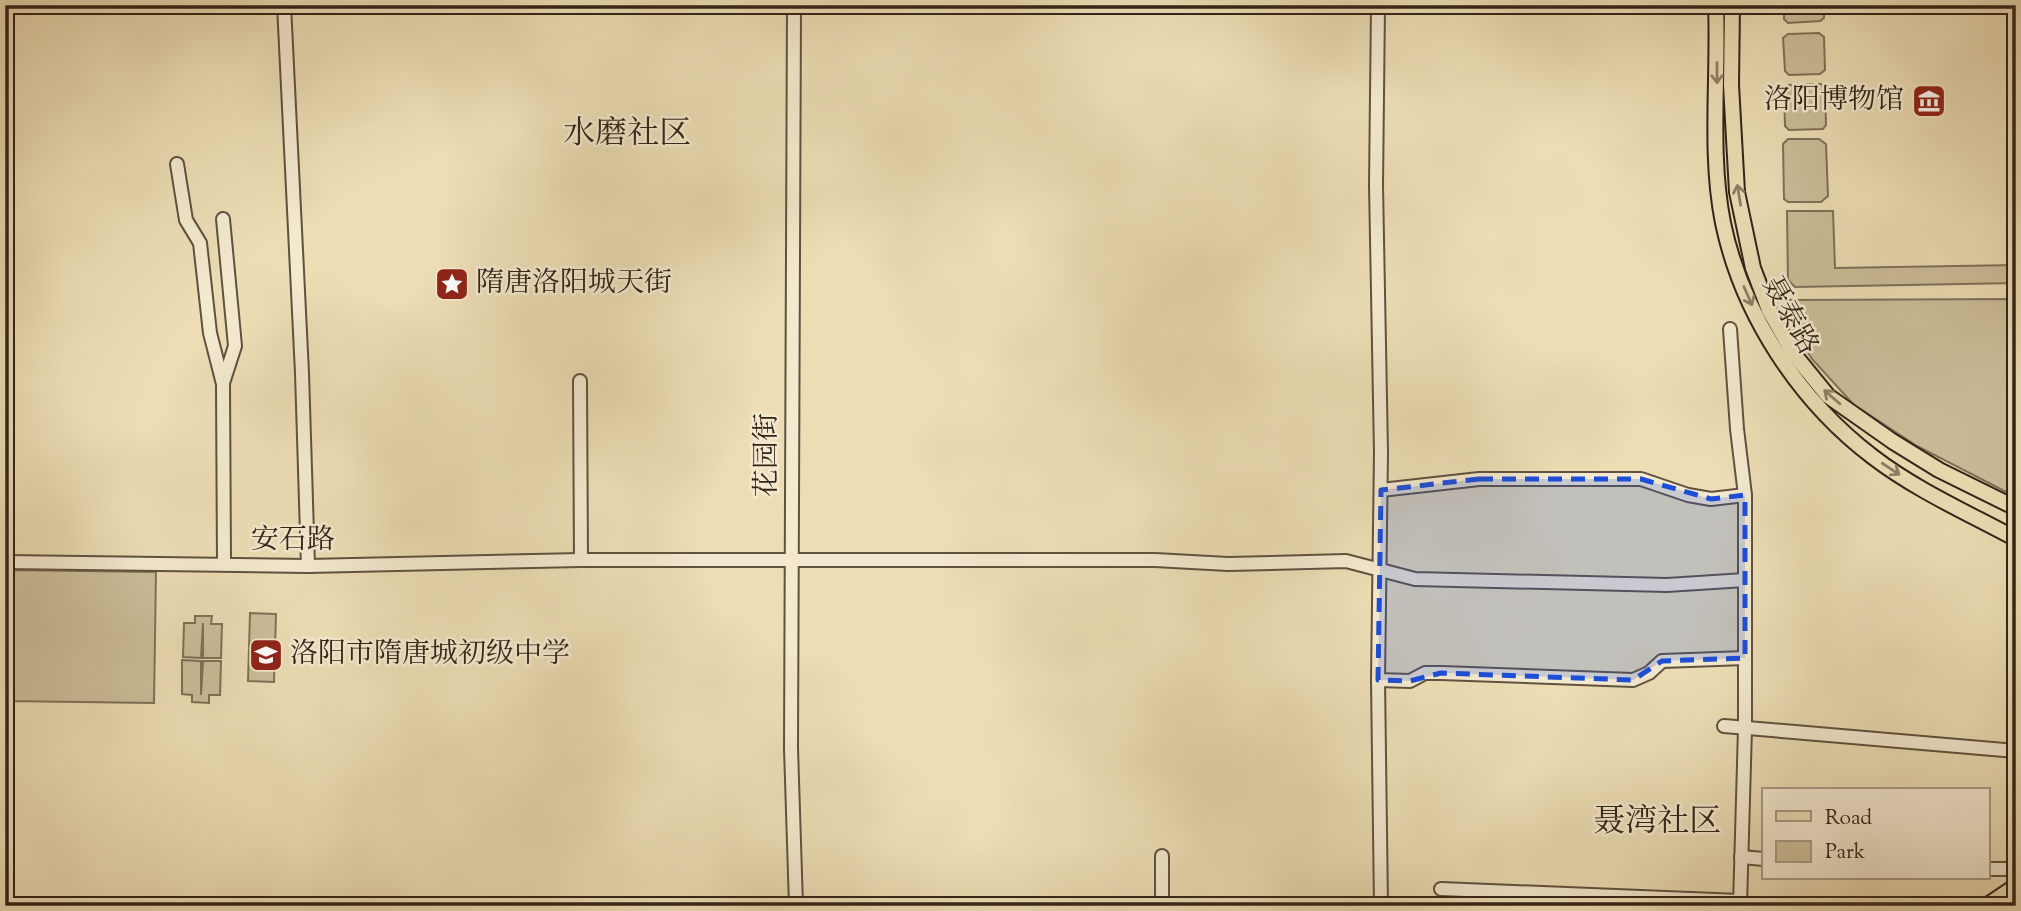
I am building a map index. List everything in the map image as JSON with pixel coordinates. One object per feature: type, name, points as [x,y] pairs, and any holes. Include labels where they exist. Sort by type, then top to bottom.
[{"type":"main road","name":"聂泰路","points":[[1716,5],[1716,134],[1723,222],[1734,264],[1758,319],[1784,362],[1814,402],[1872,456],[1919,488],[2016,539]]},
{"type":"main road","name":"聂泰路","points":[[1732,5],[1731,85],[1737,192],[1753,268],[1769,310],[1793,353],[1828,396],[1892,441],[1939,470],[2016,508]]},
{"type":"main road","points":[[1986,906],[2016,886]]},
{"type":"street","points":[[285,5],[308,566]]},
{"type":"street","name":"花园街","points":[[794,5],[791,748],[796,906]]},
{"type":"street","points":[[1378,5],[1376,185],[1381,490],[1378,680],[1381,906]]},
{"type":"street","points":[[177,164],[186,220],[200,243],[211,333],[223,384],[224,564]]},
{"type":"street","points":[[223,219],[235,346],[223,384]]},
{"type":"street","points":[[1441,889],[1740,903],[1745,728],[1745,495],[1730,329]]},
{"type":"street","points":[[580,381],[580,560]]},
{"type":"street","points":[[1381,490],[1479,479],[1641,479],[1688,495],[1711,499],[1745,495]]},
{"type":"street","name":"安石路","points":[[5,562],[308,566],[580,560],[1155,560],[1228,564],[1346,561],[1415,579],[1667,585],[1745,580]]},
{"type":"street","points":[[1378,680],[1410,681],[1425,673],[1633,680],[1649,673],[1661,661],[1745,658]]},
{"type":"street","points":[[1724,726],[2016,751]]},
{"type":"street","points":[[1162,856],[1162,906]]},
{"type":"street","points":[[1741,857],[1762,859]]},
{"type":"street","points":[[1990,869],[2016,869]]},
{"type":"highlighted area","points":[[1479,479],[1641,479],[1711,499],[1745,495],[1745,658],[1662,661],[1633,680],[1441,673],[1410,681],[1378,680],[1381,490]]},
{"type":"green space","points":[[1784,5],[1824,5],[1824,18],[1820,21],[1788,23],[1784,19]]},
{"type":"green space","points":[[1819,33],[1824,37],[1825,70],[1820,74],[1789,75],[1785,71],[1783,38],[1788,34]]},
{"type":"green space","points":[[1822,84],[1825,89],[1826,125],[1823,129],[1789,130],[1785,126],[1784,89],[1788,85]]},
{"type":"green space","points":[[1788,139],[1819,139],[1826,144],[1828,196],[1821,202],[1788,202],[1784,199],[1783,144]]},
{"type":"green space","points":[[1787,211],[1833,211],[1835,268],[2016,265],[2016,283],[1795,287],[1788,280]]},
{"type":"green space","points":[[2016,299],[2016,497],[1917,446],[1853,404],[1812,359],[1785,315],[1789,300]]},
{"type":"green space","points":[[5,570],[156,572],[154,703],[5,701]]},
{"type":"green space","points":[[250,613],[276,614],[274,682],[248,681]]},
{"type":"green space","points":[[195,616],[212,616],[211,624],[222,624],[221,658],[203,658],[203,623],[201,658],[183,657],[184,623],[195,623]]},
{"type":"green space","points":[[182,660],[201,661],[201,695],[203,661],[221,661],[220,695],[209,695],[209,703],[192,702],[192,695],[182,694]]},
{"type":"place","name":"洛阳博物馆","points":[[1929,101]]},
{"type":"place","name":"隋唐洛阳城天街","points":[[452,284]]},
{"type":"place","name":"洛阳市隋唐城初级中学","points":[[266,655]]},
{"type":"district","name":"水磨社区","points":[[627,135]]},
{"type":"district","name":"聂湾社区","points":[[1657,823]]}]
